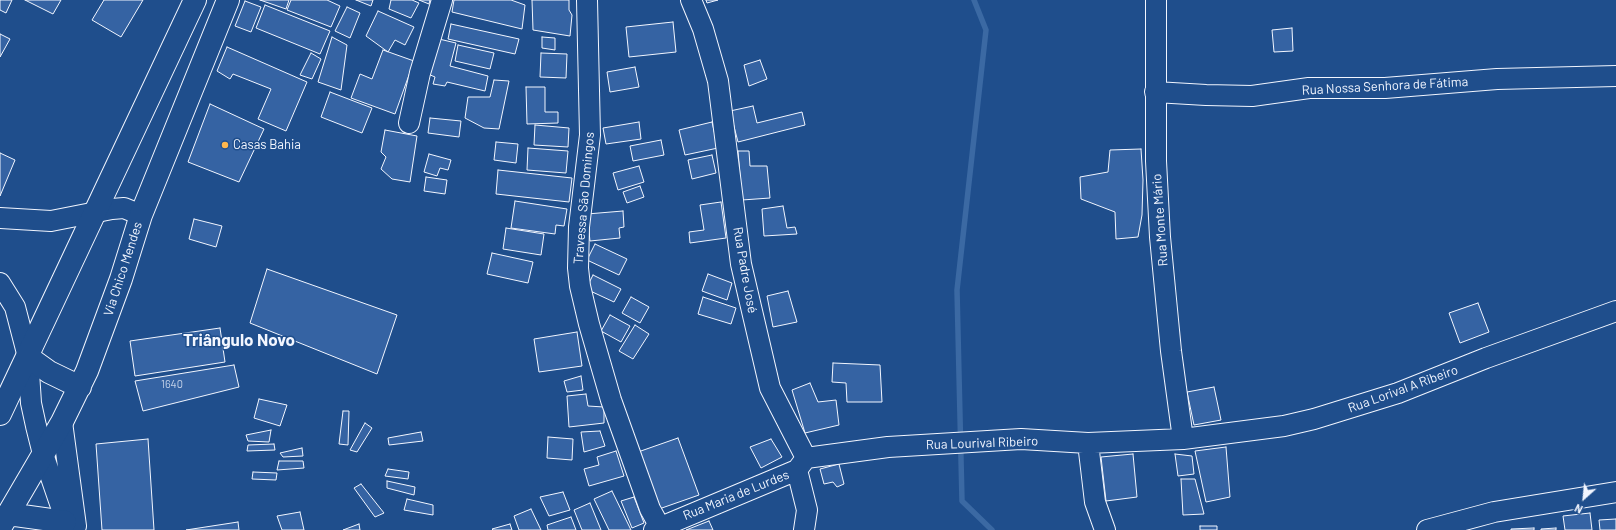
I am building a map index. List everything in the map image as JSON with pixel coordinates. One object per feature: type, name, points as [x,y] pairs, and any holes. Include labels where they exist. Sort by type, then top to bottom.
[{"type":"main road","points":[[0,414],[96,213],[194,0]]},
{"type":"main road","name":"Via Chico Mendes","points":[[4,521],[62,422],[80,387],[121,279],[141,215],[228,0]]},
{"type":"main road","points":[[28,357],[49,372],[80,387]]},
{"type":"main road","points":[[4,521],[70,527]]},
{"type":"street","points":[[409,123],[420,73],[442,0]]},
{"type":"street","name":"Travessa São Domingos","points":[[587,0],[590,135],[579,227],[578,268],[580,286],[589,324],[611,400],[657,528]]},
{"type":"street","name":"Rua Padre José","points":[[691,0],[703,29],[718,81],[741,264],[770,388],[801,464],[807,510],[804,530]]},
{"type":"street","name":"Rua Monte Mário","points":[[1156,0],[1156,161],[1160,238],[1171,351],[1183,439]]},
{"type":"street","name":"Rua Nossa Senhora de Fátima","points":[[1155,92],[1252,96],[1309,88],[1385,88],[1497,79],[1616,76]]},
{"type":"street","points":[[0,218],[51,221],[124,208],[141,215]]},
{"type":"street","points":[[0,283],[15,307],[28,357],[31,403],[43,454],[70,527]]},
{"type":"street","name":"Rua Lorival A Ribeiro","points":[[1183,439],[1269,429],[1314,419],[1398,393],[1486,358],[1616,311]]},
{"type":"street","points":[[62,422],[70,527]]},
{"type":"street","name":"Rua Lourival Ribeiro","points":[[801,464],[888,447],[1021,439],[1088,443],[1183,439]]},
{"type":"street","points":[[1088,443],[1095,502],[1105,530]]},
{"type":"street","name":"Rua Maria de Lurdes","points":[[657,528],[801,464]]},
{"type":"street","points":[[1427,530],[1494,512],[1616,492]]},
{"type":"building","points":[[0,0],[12,0],[6,13],[0,10]]},
{"type":"building","points":[[25,0],[61,0],[53,14]]},
{"type":"building","points":[[104,0],[143,0],[121,37],[92,20]]},
{"type":"building","points":[[260,0],[289,0],[286,9]]},
{"type":"building","points":[[291,0],[327,0],[340,6],[331,27],[287,10]]},
{"type":"building","points":[[356,0],[373,0],[371,6]]},
{"type":"building","points":[[391,0],[412,0],[419,3],[411,18],[389,9]]},
{"type":"building","points":[[419,0],[430,0],[429,4]]},
{"type":"building","points":[[454,0],[511,0],[525,5],[522,29],[452,12]]},
{"type":"building","points":[[532,0],[569,0],[569,10],[572,15],[570,36],[533,30]]},
{"type":"building","points":[[706,0],[718,0],[707,3]]},
{"type":"building","points":[[245,1],[261,7],[251,32],[235,26]]},
{"type":"building","points":[[265,5],[330,31],[320,54],[256,28]]},
{"type":"building","points":[[347,7],[360,13],[350,38],[335,31]]},
{"type":"building","points":[[378,11],[414,27],[405,45],[395,40],[388,52],[366,36]]},
{"type":"building","points":[[673,22],[676,52],[629,57],[626,27]]},
{"type":"building","points":[[451,24],[519,39],[515,54],[448,39]]},
{"type":"building","points":[[1292,28],[1293,51],[1274,52],[1272,30]]},
{"type":"building","points":[[0,34],[10,39],[0,57]]},
{"type":"building","points":[[332,37],[347,45],[341,90],[318,82]]},
{"type":"building","points":[[542,37],[555,38],[555,50],[542,48]]},
{"type":"building","points":[[439,39],[456,43],[450,66],[488,76],[485,91],[447,82],[445,86],[433,84],[435,77],[428,74]]},
{"type":"building","points":[[458,45],[494,53],[490,69],[455,61]]},
{"type":"building","points":[[227,47],[307,82],[286,131],[258,119],[271,89],[233,74],[230,79],[217,71]]},
{"type":"building","points":[[383,50],[414,61],[395,114],[351,98],[360,74],[372,79]]},
{"type":"building","points":[[311,53],[321,59],[312,79],[300,75]]},
{"type":"building","points":[[541,53],[567,54],[566,78],[540,77]]},
{"type":"building","points":[[760,60],[767,79],[749,86],[744,65]]},
{"type":"building","points":[[635,67],[639,87],[610,92],[607,72]]},
{"type":"building","points":[[494,80],[509,81],[499,129],[484,128],[465,118],[468,97],[490,97]]},
{"type":"building","points":[[526,87],[545,87],[545,112],[558,112],[558,123],[527,124]]},
{"type":"building","points":[[330,92],[372,108],[362,133],[321,117]]},
{"type":"building","name":"Casas Bahia","points":[[210,104],[264,129],[239,182],[188,162]]},
{"type":"building","points":[[753,106],[757,123],[802,112],[805,125],[738,142],[730,111]]},
{"type":"building","points":[[430,118],[461,121],[459,137],[428,133]]},
{"type":"building","points":[[639,122],[641,139],[606,144],[603,128]]},
{"type":"building","points":[[712,122],[718,148],[685,155],[679,130]]},
{"type":"building","points":[[535,125],[569,128],[568,147],[534,145]]},
{"type":"building","points":[[385,130],[417,136],[410,182],[392,179],[381,169],[386,157],[381,152]]},
{"type":"building","points":[[661,140],[664,155],[633,161],[630,146]]},
{"type":"building","points":[[496,142],[518,144],[516,163],[494,160]]},
{"type":"building","points":[[528,148],[568,151],[566,173],[527,170]]},
{"type":"building","points":[[1141,149],[1143,180],[1142,215],[1138,237],[1116,239],[1115,212],[1081,199],[1080,177],[1108,172],[1110,150]]},
{"type":"building","points":[[738,151],[749,151],[750,166],[767,166],[770,198],[742,200]]},
{"type":"building","points":[[0,153],[15,160],[0,196]]},
{"type":"building","points":[[429,154],[451,160],[448,170],[440,168],[437,176],[424,172]]},
{"type":"building","points":[[712,155],[716,173],[692,179],[688,160]]},
{"type":"building","points":[[639,166],[644,182],[618,190],[613,173]]},
{"type":"building","points":[[498,170],[572,178],[569,202],[496,194]]},
{"type":"building","points":[[426,177],[447,180],[445,194],[424,191]]},
{"type":"building","points":[[640,186],[644,197],[627,203],[623,192]]},
{"type":"building","points":[[515,201],[567,209],[564,226],[556,225],[555,234],[511,228]]},
{"type":"building","points":[[721,202],[726,238],[690,243],[689,232],[704,230],[700,205]]},
{"type":"building","points":[[783,206],[787,228],[795,227],[797,234],[764,236],[762,209]]},
{"type":"building","points":[[623,211],[624,227],[619,228],[620,238],[590,241],[587,214]]},
{"type":"building","points":[[194,219],[222,226],[216,247],[189,239]]},
{"type":"building","points":[[506,228],[544,234],[541,255],[503,249]]},
{"type":"building","points":[[595,244],[627,259],[619,275],[587,260]]},
{"type":"building","points":[[492,253],[533,262],[528,283],[487,274]]},
{"type":"building","points":[[267,269],[397,315],[377,374],[250,323]]},
{"type":"building","points":[[708,274],[732,283],[727,300],[702,291]]},
{"type":"building","points":[[593,275],[621,289],[614,302],[586,289]]},
{"type":"building","points":[[788,291],[797,322],[773,327],[767,296]]},
{"type":"building","points":[[631,297],[649,307],[640,323],[622,313]]},
{"type":"building","points":[[703,297],[736,308],[731,324],[698,314]]},
{"type":"building","points":[[1478,303],[1489,332],[1460,343],[1449,313]]},
{"type":"building","points":[[610,315],[630,326],[621,342],[601,331]]},
{"type":"building","points":[[635,325],[649,334],[633,359],[619,351]]},
{"type":"building","points":[[220,328],[225,362],[135,376],[130,341]]},
{"type":"building","points":[[577,332],[582,366],[539,372],[534,339]]},
{"type":"building","points":[[833,363],[880,365],[882,402],[847,402],[846,383],[832,382]]},
{"type":"building","points":[[234,365],[239,387],[143,411],[135,381]]},
{"type":"building","points":[[581,376],[583,390],[567,392],[564,381]]},
{"type":"building","points":[[810,383],[818,402],[836,400],[839,425],[805,433],[792,390]]},
{"type":"building","points":[[1214,387],[1221,420],[1194,425],[1187,392]]},
{"type":"building","points":[[586,394],[588,406],[604,407],[604,423],[569,427],[567,396]]},
{"type":"building","points":[[259,399],[287,405],[280,426],[254,418]]},
{"type":"building","points":[[343,411],[349,411],[348,445],[339,444]]},
{"type":"building","points":[[365,423],[372,428],[357,452],[350,450]]},
{"type":"building","points":[[271,430],[269,442],[248,441],[246,435]]},
{"type":"building","points":[[600,431],[605,446],[584,452],[581,432]]},
{"type":"building","points":[[421,432],[423,441],[389,445],[388,438]]},
{"type":"building","points":[[548,437],[573,439],[572,460],[547,458]]},
{"type":"building","points":[[678,438],[699,495],[659,509],[638,452]]},
{"type":"building","points":[[148,439],[154,530],[102,530],[96,444]]},
{"type":"building","points":[[771,439],[782,457],[761,468],[750,447]]},
{"type":"building","points":[[274,444],[275,450],[247,451],[248,445]]},
{"type":"building","points":[[1226,447],[1230,497],[1206,502],[1195,451]]},
{"type":"building","points":[[302,448],[303,456],[283,457],[280,453]]},
{"type":"building","points":[[616,451],[624,476],[589,486],[584,469],[599,465],[597,457]]},
{"type":"building","points":[[1133,454],[1137,497],[1106,501],[1101,457]]},
{"type":"building","points":[[1175,454],[1192,456],[1194,474],[1178,476]]},
{"type":"building","points":[[279,461],[303,461],[304,468],[277,470]]},
{"type":"building","points":[[839,464],[844,484],[837,487],[833,482],[824,484],[820,469]]},
{"type":"building","points":[[388,469],[409,472],[408,479],[385,476]]},
{"type":"building","points":[[253,472],[277,473],[276,480],[252,479]]},
{"type":"building","points":[[1181,479],[1195,479],[1204,514],[1183,515]]},
{"type":"building","points":[[387,481],[415,487],[414,495],[387,488]]},
{"type":"building","points":[[361,484],[384,513],[375,517],[354,488]]},
{"type":"building","points":[[612,491],[631,530],[609,530],[594,499]]},
{"type":"building","points":[[563,492],[570,510],[549,516],[540,497]]},
{"type":"building","points":[[634,497],[644,523],[632,528],[621,501]]},
{"type":"building","points":[[407,499],[433,505],[433,515],[404,510]]},
{"type":"building","points":[[590,503],[601,530],[582,530],[574,510]]},
{"type":"building","points":[[531,509],[541,530],[519,530],[514,516]]},
{"type":"building","points":[[300,512],[304,530],[282,530],[277,516]]},
{"type":"building","points":[[1590,513],[1592,530],[1565,530],[1563,516]]},
{"type":"building","points":[[571,517],[576,530],[548,530],[547,525]]},
{"type":"building","points":[[1616,519],[1616,530],[1600,530],[1599,520]]},
{"type":"building","points":[[709,521],[713,530],[686,530]]},
{"type":"building","points":[[238,522],[239,530],[186,530]]},
{"type":"building","points":[[359,524],[360,530],[343,530]]},
{"type":"building","points":[[510,524],[512,530],[492,529]]},
{"type":"building","points":[[1200,526],[1217,526],[1217,530],[1200,530]]},
{"type":"building","points":[[1534,528],[1534,530],[1511,530],[1511,529]]},
{"type":"building","points":[[1556,528],[1556,530],[1541,530],[1541,529]]},
{"type":"waterway","points":[[974,0],[986,30],[957,290],[962,501],[992,530]]},
{"type":"place","name":"Casas Bahia","points":[[225,145]]},
{"type":"district","name":"Triângulo Novo","points":[[239,340]]}]
